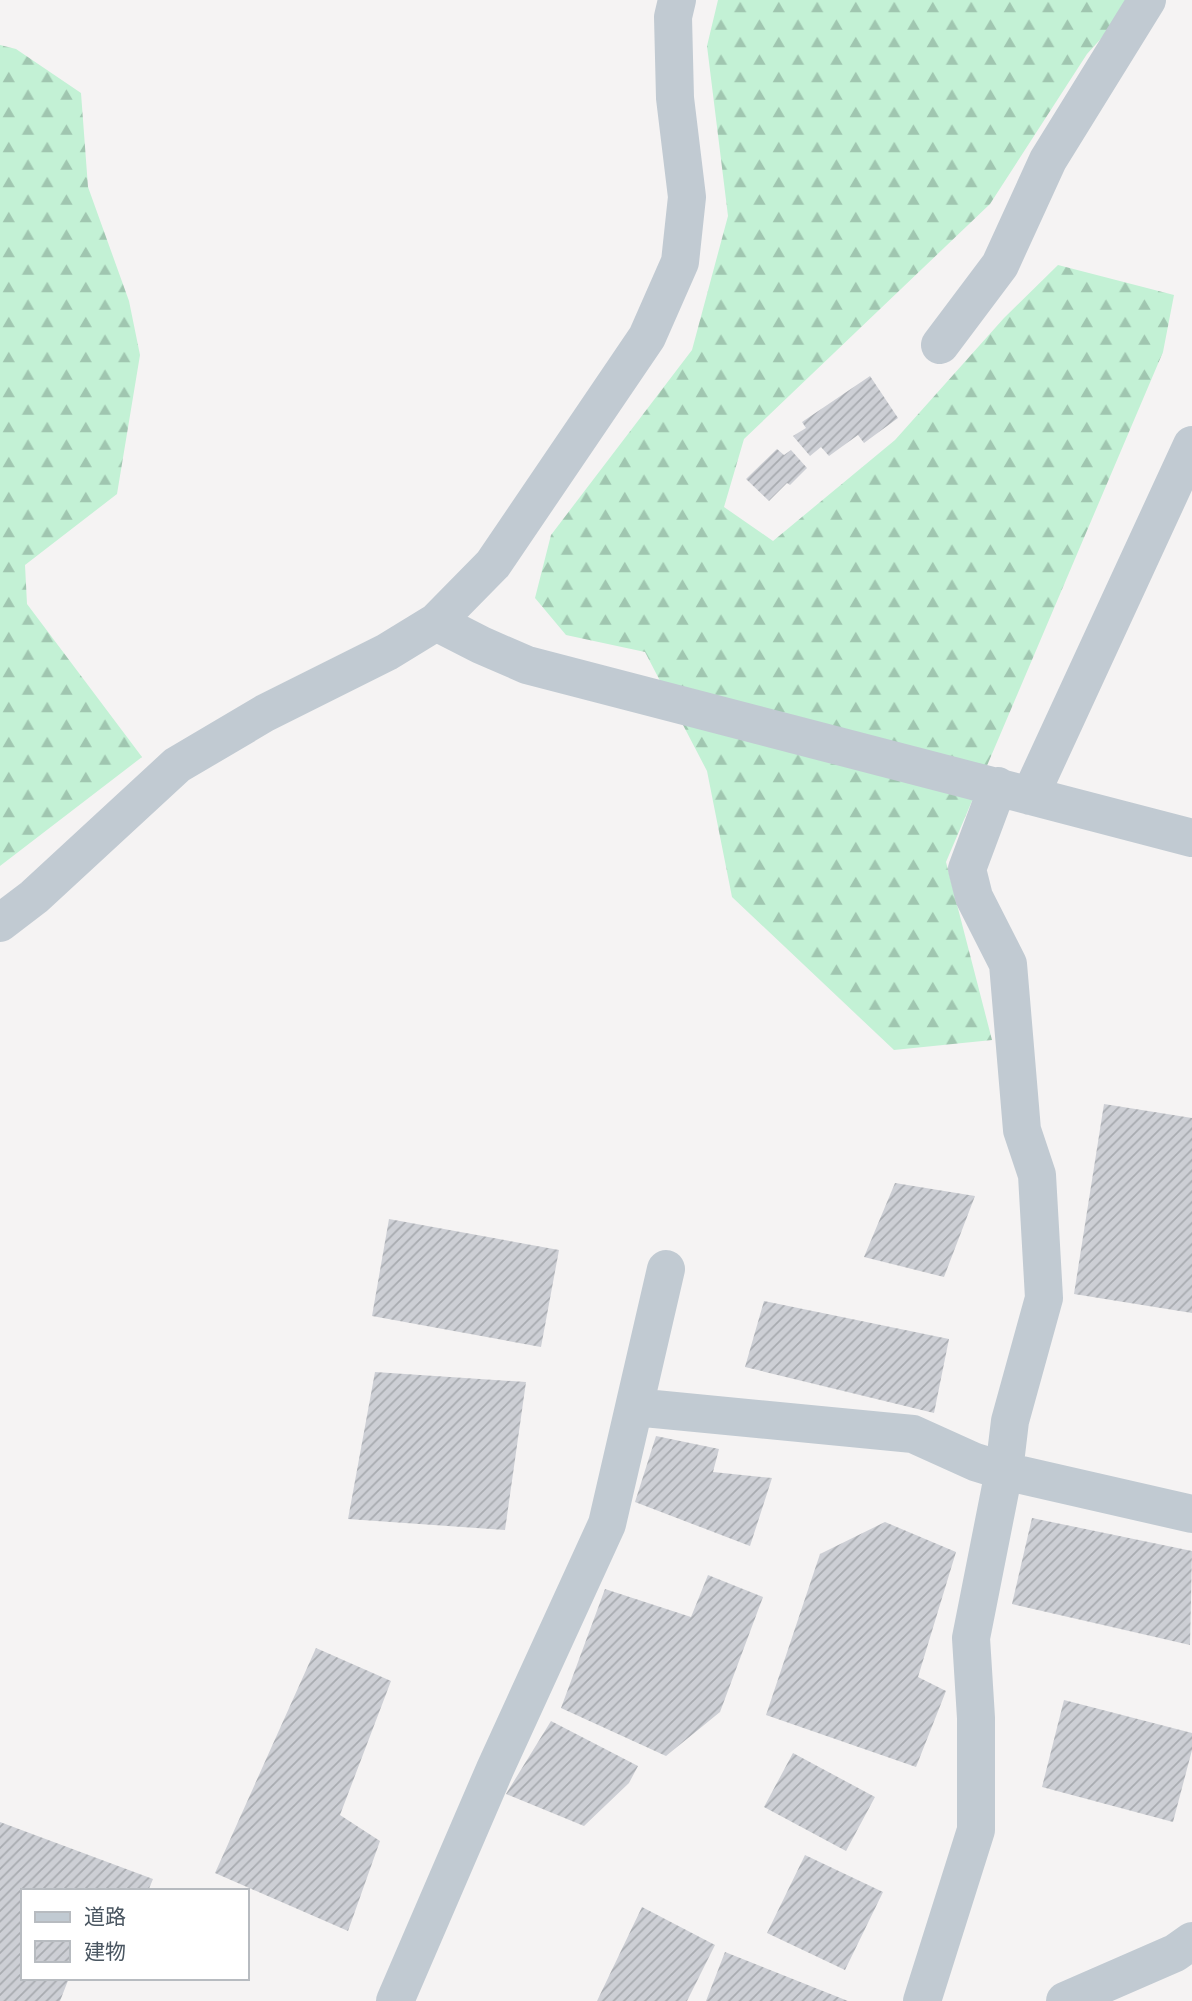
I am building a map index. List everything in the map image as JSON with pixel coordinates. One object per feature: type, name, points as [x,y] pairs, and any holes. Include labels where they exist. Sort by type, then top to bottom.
[{"type":"street","points":[[0,923],[34,897],[177,765],[265,713],[387,652],[436,622],[493,564],[647,337],[680,262],[687,197],[675,98],[673,17],[677,0]]},
{"type":"street","points":[[940,345],[1000,265],[1048,160],[1147,0]]},
{"type":"street","points":[[922,2001],[976,1830],[971,1638],[1004,1471],[1010,1421],[1044,1298],[1037,1175],[1022,1130],[1009,964],[974,897],[967,869],[1014,791],[1192,445]]},
{"type":"street","points":[[436,622],[527,664],[1192,838]]},
{"type":"street","points":[[395,2001],[495,1769],[607,1524],[666,1269]]},
{"type":"street","points":[[634,1407],[913,1434],[975,1462],[1004,1471],[1192,1514]]},
{"type":"street","points":[[1065,2001],[1175,1953],[1192,1941]]},
{"type":"green space","points":[[718,0],[1136,0],[1087,54],[990,204],[744,439],[724,507],[773,541],[895,440],[1004,318],[1058,265],[1174,295],[1163,352],[946,862],[992,1040],[894,1050],[732,897],[707,771],[645,652],[566,635],[535,598],[551,535],[692,350],[728,216],[707,46]]},
{"type":"green space","points":[[0,45],[16,49],[81,93],[88,187],[129,301],[140,355],[117,494],[25,565],[27,604],[142,757],[0,866]]},
{"type":"building","points":[[870,376],[898,418],[864,443],[858,435],[829,456],[821,447],[810,456],[793,436],[806,428],[802,422]]},
{"type":"building","points":[[777,449],[784,455],[791,450],[807,468],[769,501],[746,479]]},
{"type":"building","points":[[1104,1104],[1192,1118],[1192,1313],[1074,1294]]},
{"type":"building","points":[[895,1183],[975,1196],[944,1277],[864,1257]]},
{"type":"building","points":[[389,1219],[559,1250],[541,1347],[372,1316]]},
{"type":"building","points":[[764,1301],[949,1339],[934,1413],[745,1367]]},
{"type":"building","points":[[375,1372],[526,1382],[505,1530],[348,1519]]},
{"type":"building","points":[[656,1436],[719,1449],[713,1472],[772,1478],[750,1546],[635,1502]]},
{"type":"building","points":[[1032,1518],[1192,1551],[1190,1645],[1012,1604]]},
{"type":"building","points":[[885,1522],[956,1552],[918,1677],[946,1691],[916,1767],[766,1715],[820,1554]]},
{"type":"building","points":[[708,1575],[763,1597],[720,1712],[666,1756],[561,1708],[605,1589],[691,1617]]},
{"type":"building","points":[[316,1648],[391,1681],[340,1815],[380,1841],[348,1931],[215,1873]]},
{"type":"building","points":[[1064,1700],[1192,1733],[1192,1750],[1173,1822],[1042,1787]]},
{"type":"building","points":[[551,1721],[638,1766],[629,1783],[584,1826],[506,1794]]},
{"type":"building","points":[[793,1753],[875,1797],[846,1851],[764,1807]]},
{"type":"building","points":[[0,1822],[153,1879],[149,1889],[21,1889],[21,1980],[68,1980],[60,2001],[0,2001]]},
{"type":"building","points":[[805,1855],[883,1892],[845,1970],[767,1933]]},
{"type":"building","points":[[642,1907],[715,1945],[687,2001],[597,2001]]},
{"type":"building","points":[[725,1952],[848,2001],[706,2001]]}]
